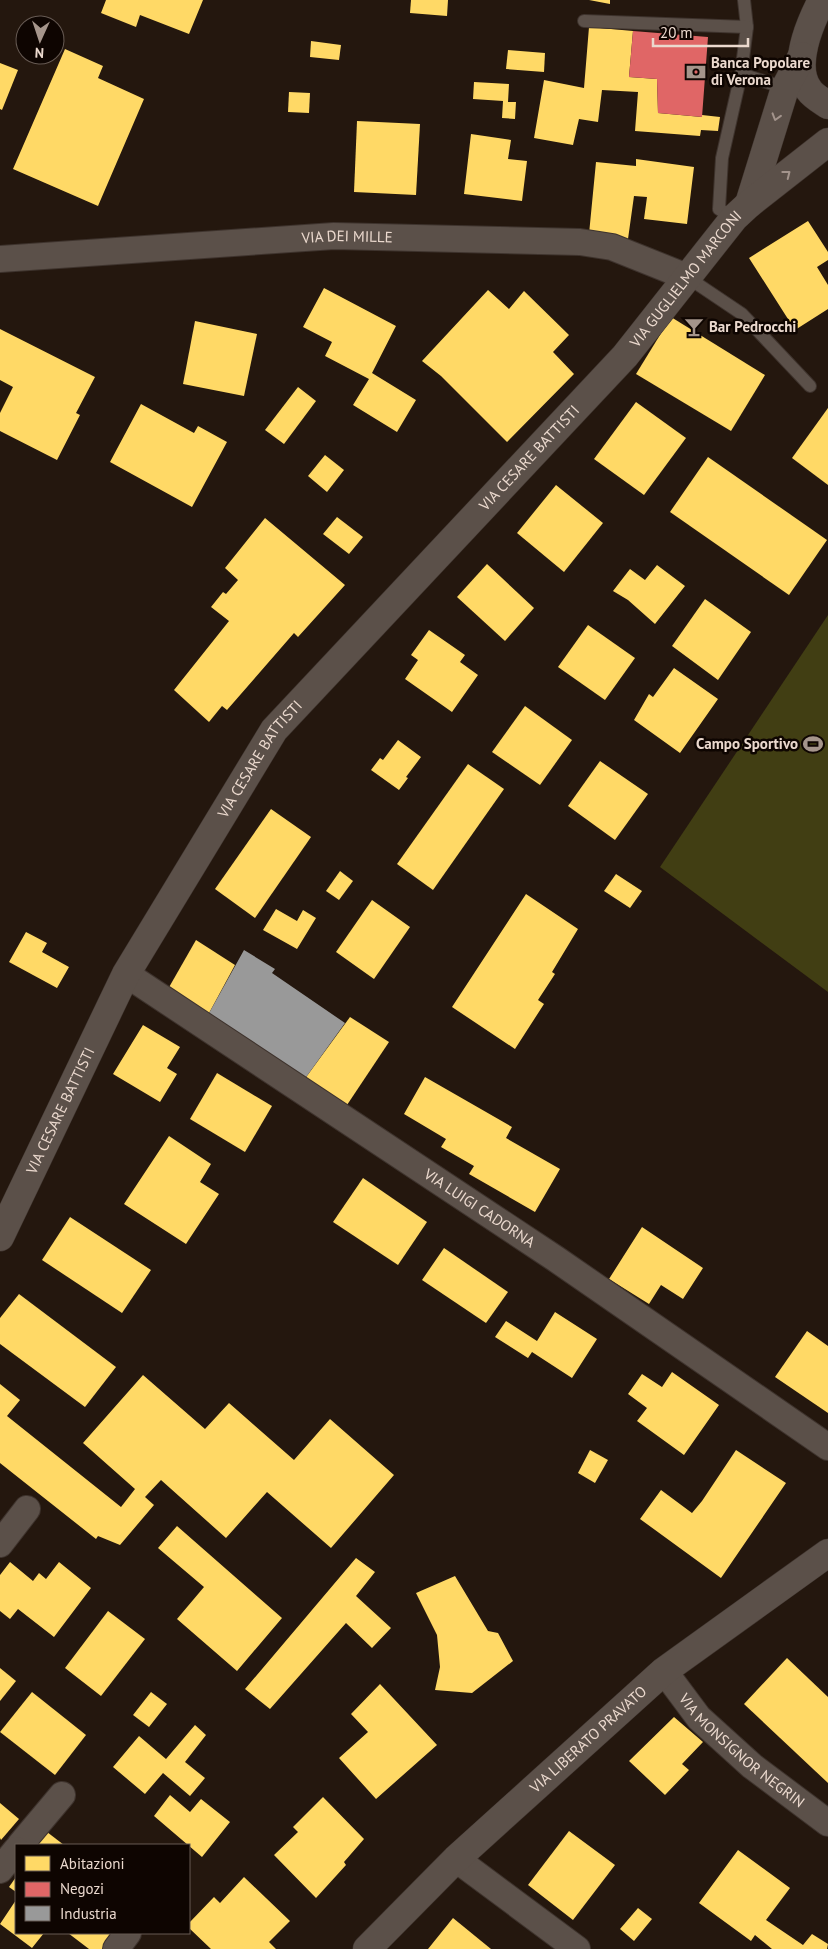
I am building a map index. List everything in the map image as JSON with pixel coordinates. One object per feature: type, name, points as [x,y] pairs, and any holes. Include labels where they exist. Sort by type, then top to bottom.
[{"type":"street","name":"VIA GUGLIELMO MARCONI","points":[[741,211],[785,88],[802,56],[813,7]]},
{"type":"street","name":"VIA GUGLIELMO MARCONI","points":[[802,56],[803,75],[809,90],[828,105]]},
{"type":"street","name":"VIA GUGLIELMO MARCONI","points":[[625,356],[741,211],[828,142]]},
{"type":"street","name":"VIA DEI MILLE","points":[[0,259],[334,236],[580,242],[612,246],[687,277]]},
{"type":"street","name":"VIA CESARE BATTISTI","points":[[0,1237],[126,974],[274,730],[625,356]]},
{"type":"street","name":"VIA LUIGI CADORNA","points":[[126,974],[556,1259],[828,1447]]},
{"type":"street","points":[[0,1544],[27,1509]]},
{"type":"street","name":"VIA LIBERATO PRAVATO","points":[[367,1949],[456,1859],[664,1671],[828,1553]]},
{"type":"street","name":"VIA MONSIGNOR NEGRIN","points":[[664,1671],[699,1718],[752,1766],[828,1822]]},
{"type":"street","points":[[21,1844],[62,1796]]},
{"type":"street","points":[[0,1870],[15,1851]]},
{"type":"street","points":[[456,1859],[577,1949]]},
{"type":"street","points":[[116,1949],[127,1934]]},
{"type":"lane","points":[[741,211],[719,208],[722,158],[741,74],[747,26],[744,0]]},
{"type":"lane","points":[[584,21],[747,26]]},
{"type":"lane","points":[[741,74],[785,88]]},
{"type":"lane","points":[[687,277],[742,314],[810,386]]},
{"type":"shaded area","points":[[828,615],[828,992],[660,867]]},
{"type":"building: Abitazioni","points":[[106,0],[203,0],[189,34],[140,15],[136,27],[101,13]]},
{"type":"building: Abitazioni","points":[[411,0],[448,0],[447,16],[410,13]]},
{"type":"building: Abitazioni","points":[[589,0],[610,0],[610,4]]},
{"type":"building: Abitazioni","points":[[589,27],[633,31],[629,77],[657,79],[658,113],[720,117],[718,131],[701,130],[700,136],[635,131],[638,92],[602,90],[598,122],[579,119],[573,145],[534,138],[544,80],[584,88]]},
{"type":"building: Abitazioni","points":[[311,41],[341,45],[339,60],[310,57]]},
{"type":"building: Abitazioni","points":[[65,49],[103,66],[98,78],[144,99],[98,206],[13,169],[58,65],[65,65]]},
{"type":"building: Abitazioni","points":[[508,50],[545,53],[544,72],[506,69]]},
{"type":"building: Abitazioni","points":[[0,63],[18,70],[2,110],[0,109]]},
{"type":"building: Abitazioni","points":[[474,82],[509,84],[508,102],[516,102],[515,119],[502,118],[503,101],[473,99]]},
{"type":"building: Abitazioni","points":[[289,92],[310,93],[309,113],[288,112]]},
{"type":"building: Abitazioni","points":[[357,121],[420,124],[416,195],[354,192]]},
{"type":"building: Abitazioni","points":[[471,134],[511,140],[508,159],[527,161],[522,201],[464,194]]},
{"type":"building: Abitazioni","points":[[636,159],[694,167],[687,224],[644,219],[647,197],[634,196],[628,239],[589,234],[596,162],[636,166]]},
{"type":"building: Abitazioni","points":[[808,221],[828,252],[828,260],[817,267],[828,285],[828,309],[795,330],[749,258]]},
{"type":"building: Abitazioni","points":[[324,288],[396,326],[372,373],[416,400],[397,432],[353,405],[369,379],[325,356],[332,342],[303,327]]},
{"type":"building: Abitazioni","points":[[488,290],[509,309],[524,291],[569,335],[553,352],[574,374],[507,442],[441,376],[422,361]]},
{"type":"building: Abitazioni","points":[[671,317],[765,375],[731,431],[636,374]]},
{"type":"building: Abitazioni","points":[[195,321],[257,334],[244,396],[183,384]]},
{"type":"building: Abitazioni","points":[[0,329],[95,377],[76,413],[80,415],[57,460],[0,431],[0,413],[13,387],[0,380]]},
{"type":"building: Abitazioni","points":[[298,387],[316,401],[284,444],[265,430]]},
{"type":"building: Abitazioni","points":[[636,402],[686,438],[644,495],[594,459]]},
{"type":"building: Abitazioni","points":[[141,404],[194,433],[198,426],[227,442],[192,507],[110,462]]},
{"type":"building: Abitazioni","points":[[828,408],[828,485],[792,458]]},
{"type":"building: Abitazioni","points":[[325,455],[344,470],[327,492],[308,476]]},
{"type":"building: Abitazioni","points":[[708,457],[827,540],[789,595],[670,512]]},
{"type":"building: Abitazioni","points":[[556,485],[603,523],[564,572],[517,533]]},
{"type":"building: Abitazioni","points":[[337,517],[363,537],[349,554],[323,534]]},
{"type":"building: Abitazioni","points":[[265,518],[345,585],[298,637],[294,633],[227,710],[222,706],[209,722],[174,690],[229,621],[211,607],[223,592],[226,594],[238,580],[225,568]]},
{"type":"building: Abitazioni","points":[[487,564],[534,608],[505,641],[457,597]]},
{"type":"building: Abitazioni","points":[[657,565],[685,586],[655,624],[628,600],[613,591],[630,569],[645,580]]},
{"type":"building: Abitazioni","points":[[705,599],[751,632],[718,680],[672,646]]},
{"type":"building: Abitazioni","points":[[588,625],[635,658],[605,700],[558,667]]},
{"type":"building: Abitazioni","points":[[429,630],[465,655],[460,662],[478,675],[452,712],[405,679],[418,660],[411,655]]},
{"type":"building: Abitazioni","points":[[674,668],[718,699],[680,753],[634,720],[649,694],[653,697]]},
{"type":"building: Abitazioni","points":[[525,706],[572,740],[540,785],[492,752]]},
{"type":"building: Abitazioni","points":[[398,740],[421,757],[399,790],[371,770],[380,758],[383,760]]},
{"type":"building: Abitazioni","points":[[600,761],[648,794],[615,840],[568,806]]},
{"type":"building: Abitazioni","points":[[468,764],[504,789],[433,890],[397,864]]},
{"type":"building: Abitazioni","points":[[271,809],[311,837],[255,918],[215,889]]},
{"type":"building: Abitazioni","points":[[340,871],[353,881],[339,900],[326,891]]},
{"type":"building: Abitazioni","points":[[616,874],[642,891],[630,908],[604,891]]},
{"type":"building: Abitazioni","points":[[526,894],[578,929],[552,972],[555,974],[538,1000],[544,1004],[515,1049],[452,1007]]},
{"type":"building: Abitazioni","points":[[372,900],[410,927],[374,979],[336,952]]},
{"type":"building: Abitazioni","points":[[276,909],[297,921],[303,910],[316,918],[297,949],[263,930]]},
{"type":"building: Abitazioni","points":[[26,932],[47,943],[42,952],[69,967],[57,988],[9,962]]},
{"type":"building: Abitazioni","points":[[196,940],[235,965],[208,1015],[168,989]]},
{"type":"building: Abitazioni","points":[[350,1017],[389,1042],[345,1108],[304,1080]]},
{"type":"building: Abitazioni","points":[[143,1025],[180,1047],[167,1068],[177,1074],[160,1102],[113,1074]]},
{"type":"building: Abitazioni","points":[[217,1073],[272,1106],[245,1152],[190,1119]]},
{"type":"building: Abitazioni","points":[[425,1077],[512,1127],[506,1138],[560,1169],[535,1212],[469,1174],[474,1166],[441,1147],[446,1139],[404,1114]]},
{"type":"building: Abitazioni","points":[[169,1136],[211,1164],[200,1182],[219,1194],[186,1244],[124,1204]]},
{"type":"building: Abitazioni","points":[[363,1178],[427,1222],[398,1265],[333,1222]]},
{"type":"building: Abitazioni","points":[[70,1217],[151,1270],[122,1313],[42,1260]]},
{"type":"building: Abitazioni","points":[[642,1227],[703,1268],[683,1299],[661,1285],[649,1304],[609,1279]]},
{"type":"building: Abitazioni","points":[[444,1248],[508,1292],[486,1323],[422,1280]]},
{"type":"building: Abitazioni","points":[[19,1294],[116,1367],[85,1407],[0,1344],[0,1318]]},
{"type":"building: Abitazioni","points":[[555,1312],[597,1339],[572,1378],[532,1352],[528,1358],[495,1337],[506,1321],[537,1341]]},
{"type":"building: Abitazioni","points":[[807,1331],[828,1346],[828,1413],[775,1377]]},
{"type":"building: Abitazioni","points":[[672,1372],[719,1405],[684,1455],[637,1421],[647,1408],[628,1394],[642,1374],[662,1387]]},
{"type":"building: Abitazioni","points":[[143,1375],[205,1429],[229,1403],[294,1460],[330,1419],[394,1475],[331,1548],[267,1492],[226,1538],[161,1480],[145,1497],[154,1505],[120,1545],[98,1536],[96,1539],[0,1463],[0,1384],[20,1400],[7,1416],[121,1507],[135,1489],[83,1443]]},
{"type":"building: Abitazioni","points":[[590,1450],[608,1460],[595,1483],[578,1473]]},
{"type":"building: Abitazioni","points":[[736,1450],[786,1483],[721,1578],[640,1519],[661,1490],[692,1513]]},
{"type":"building: Abitazioni","points":[[177,1526],[282,1618],[237,1671],[177,1619],[204,1587],[158,1548]]},
{"type":"building: Abitazioni","points":[[356,1558],[375,1572],[356,1596],[391,1628],[372,1648],[346,1623],[270,1709],[245,1689]]},
{"type":"building: Abitazioni","points":[[10,1562],[33,1581],[39,1573],[46,1579],[59,1562],[91,1588],[54,1637],[18,1609],[10,1619],[0,1611],[0,1575]]},
{"type":"building: Abitazioni","points":[[455,1576],[488,1631],[498,1633],[513,1661],[472,1693],[435,1690],[440,1667],[437,1635],[416,1593]]},
{"type":"building: Abitazioni","points":[[108,1611],[145,1639],[101,1696],[65,1668]]},
{"type":"building: Abitazioni","points":[[787,1658],[828,1697],[828,1783],[744,1704]]},
{"type":"building: Abitazioni","points":[[0,1668],[16,1681],[0,1701]]},
{"type":"building: Abitazioni","points":[[380,1684],[437,1745],[376,1799],[339,1758],[368,1732],[351,1714]]},
{"type":"building: Abitazioni","points":[[32,1692],[86,1735],[55,1775],[0,1732]]},
{"type":"building: Abitazioni","points":[[151,1692],[167,1704],[149,1727],[133,1715]]},
{"type":"building: Abitazioni","points":[[674,1717],[703,1742],[682,1764],[689,1770],[665,1795],[629,1761]]},
{"type":"building: Abitazioni","points":[[195,1725],[206,1735],[185,1762],[205,1778],[190,1796],[163,1773],[145,1794],[113,1767],[139,1736],[166,1759]]},
{"type":"building: Abitazioni","points":[[170,1795],[190,1812],[201,1799],[230,1822],[202,1857],[190,1847],[190,1844],[187,1844],[154,1816]]},
{"type":"building: Abitazioni","points":[[323,1797],[364,1839],[344,1862],[346,1865],[316,1898],[274,1855],[298,1832],[293,1827]]},
{"type":"building: Abitazioni","points":[[0,1803],[19,1819],[1,1840],[0,1838]]},
{"type":"building: Abitazioni","points":[[569,1831],[615,1865],[573,1920],[528,1885]]},
{"type":"building: Abitazioni","points":[[47,1832],[63,1844],[36,1844]]},
{"type":"building: Abitazioni","points":[[738,1850],[790,1888],[766,1920],[803,1945],[812,1934],[828,1944],[827,1949],[772,1949],[755,1935],[751,1941],[699,1903]]},
{"type":"building: Abitazioni","points":[[244,1877],[290,1921],[269,1942],[276,1949],[211,1949],[190,1929],[190,1922],[214,1897],[220,1903]]},
{"type":"building: Abitazioni","points":[[15,1878],[15,1891],[9,1887]]},
{"type":"building: Abitazioni","points":[[15,1902],[15,1934],[43,1934],[32,1948],[0,1924]]},
{"type":"building: Abitazioni","points":[[638,1908],[652,1919],[634,1941],[620,1929]]},
{"type":"building: Abitazioni","points":[[453,1918],[491,1949],[428,1949]]},
{"type":"building: Abitazioni","points":[[69,1934],[119,1934],[107,1949],[89,1949]]},
{"type":"building: Negozi","points":[[633,31],[708,37],[702,117],[658,113],[657,79],[629,77]]},
{"type":"building: Industria","points":[[244,950],[275,969],[272,973],[345,1023],[304,1080],[208,1015]]},
{"type":"place","name":"Banca Popolare di Verona","points":[[696,72]]},
{"type":"place","name":"Bar Pedrocchi","points":[[694,327]]},
{"type":"place","name":"Campo Sportivo","points":[[813,744]]}]
